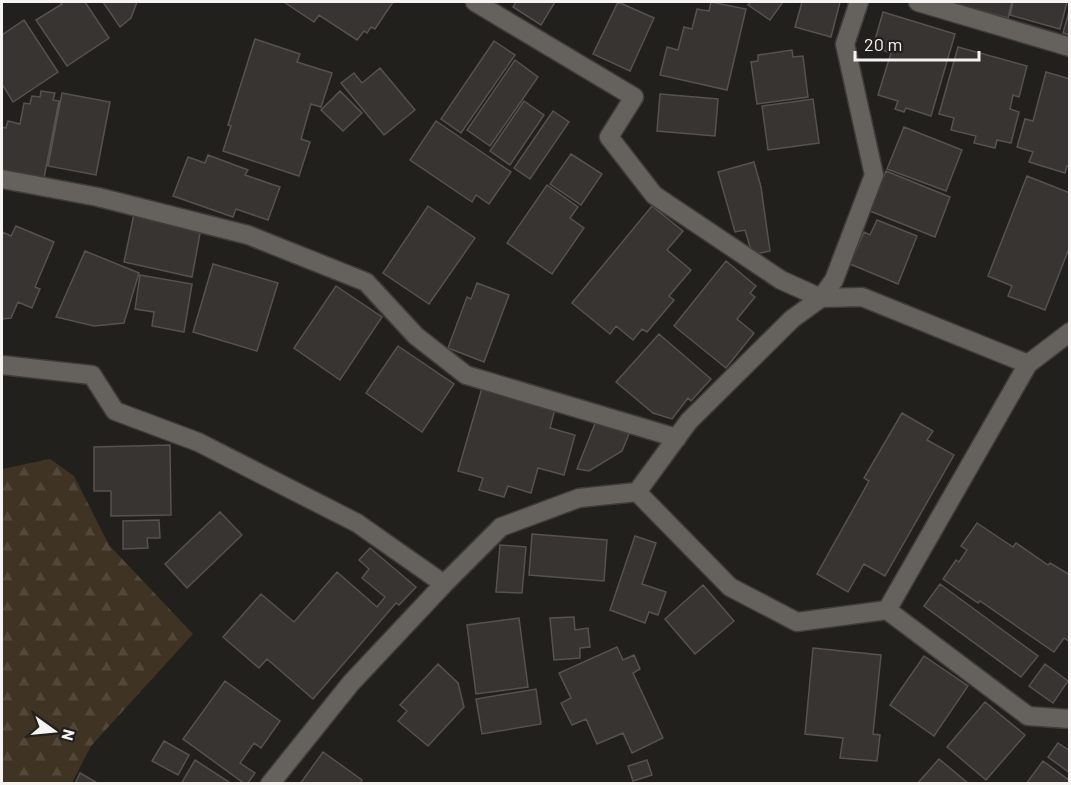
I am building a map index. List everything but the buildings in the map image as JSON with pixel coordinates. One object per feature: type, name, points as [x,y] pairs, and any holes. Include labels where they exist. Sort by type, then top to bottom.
[{"type":"street","points":[[475,2],[634,97],[609,137],[654,195],[782,280],[821,298],[862,297],[1028,364]]},
{"type":"street","points":[[270,783],[351,683],[501,527],[579,498],[637,492],[690,421],[792,319],[821,298],[834,280],[874,175],[844,44],[859,2]]},
{"type":"street","points":[[918,2],[1070,47]]},
{"type":"street","points":[[2,179],[98,197],[248,235],[366,282],[416,336],[466,375],[677,438]]},
{"type":"street","points":[[887,610],[1028,364],[1070,332]]},
{"type":"street","points":[[2,365],[92,375],[115,411],[198,442],[357,523],[444,584]]},
{"type":"street","points":[[637,492],[730,587],[796,622],[887,610],[1028,716],[1070,719]]},
{"type":"green space","points":[[50,459],[74,476],[109,545],[193,634],[91,746],[72,783],[2,783],[2,469]]}]
